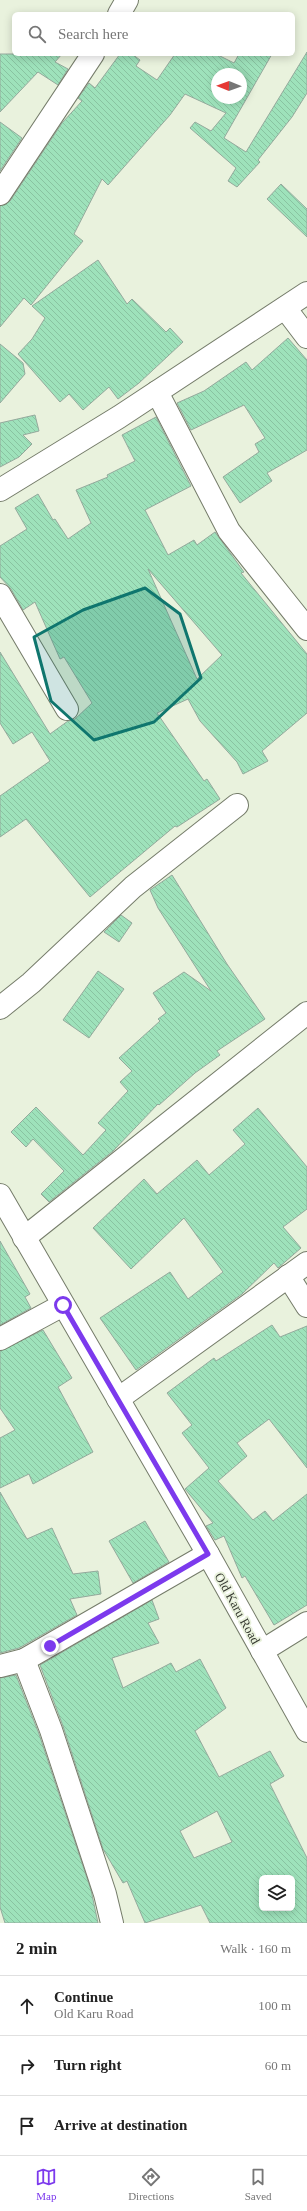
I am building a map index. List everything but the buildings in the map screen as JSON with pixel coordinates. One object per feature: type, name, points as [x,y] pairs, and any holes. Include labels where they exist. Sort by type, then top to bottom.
[{"type":"street","points":[[119,12],[127,0]]},
{"type":"street","points":[[0,194],[92,56]]},
{"type":"street","points":[[0,490],[157,392],[307,293]]},
{"type":"street","points":[[285,308],[307,337]]},
{"type":"street","points":[[157,392],[229,531],[307,629]]},
{"type":"street","points":[[0,595],[67,709]]},
{"type":"street","points":[[0,1008],[31,983],[134,888],[237,805]]},
{"type":"street","points":[[24,1238],[307,1013]]},
{"type":"street","name":"Old Karu Road","points":[[0,1194],[24,1238],[208,1554],[307,1731]]},
{"type":"street","points":[[118,1399],[307,1263]]},
{"type":"street","points":[[288,1276],[307,1306]]},
{"type":"street","points":[[0,1339],[63,1305]]},
{"type":"street","points":[[0,1666],[24,1660],[208,1554]]},
{"type":"street","points":[[262,1651],[307,1623]]},
{"type":"street","points":[[24,1660],[58,1753],[105,1894],[112,1923]]},
{"type":"highlighted area","points":[[145,588],[180,614],[201,678],[154,722],[94,740],[51,701],[34,637],[83,610]]},
{"type":"route","points":[[50,1646],[208,1554],[63,1305]]}]
